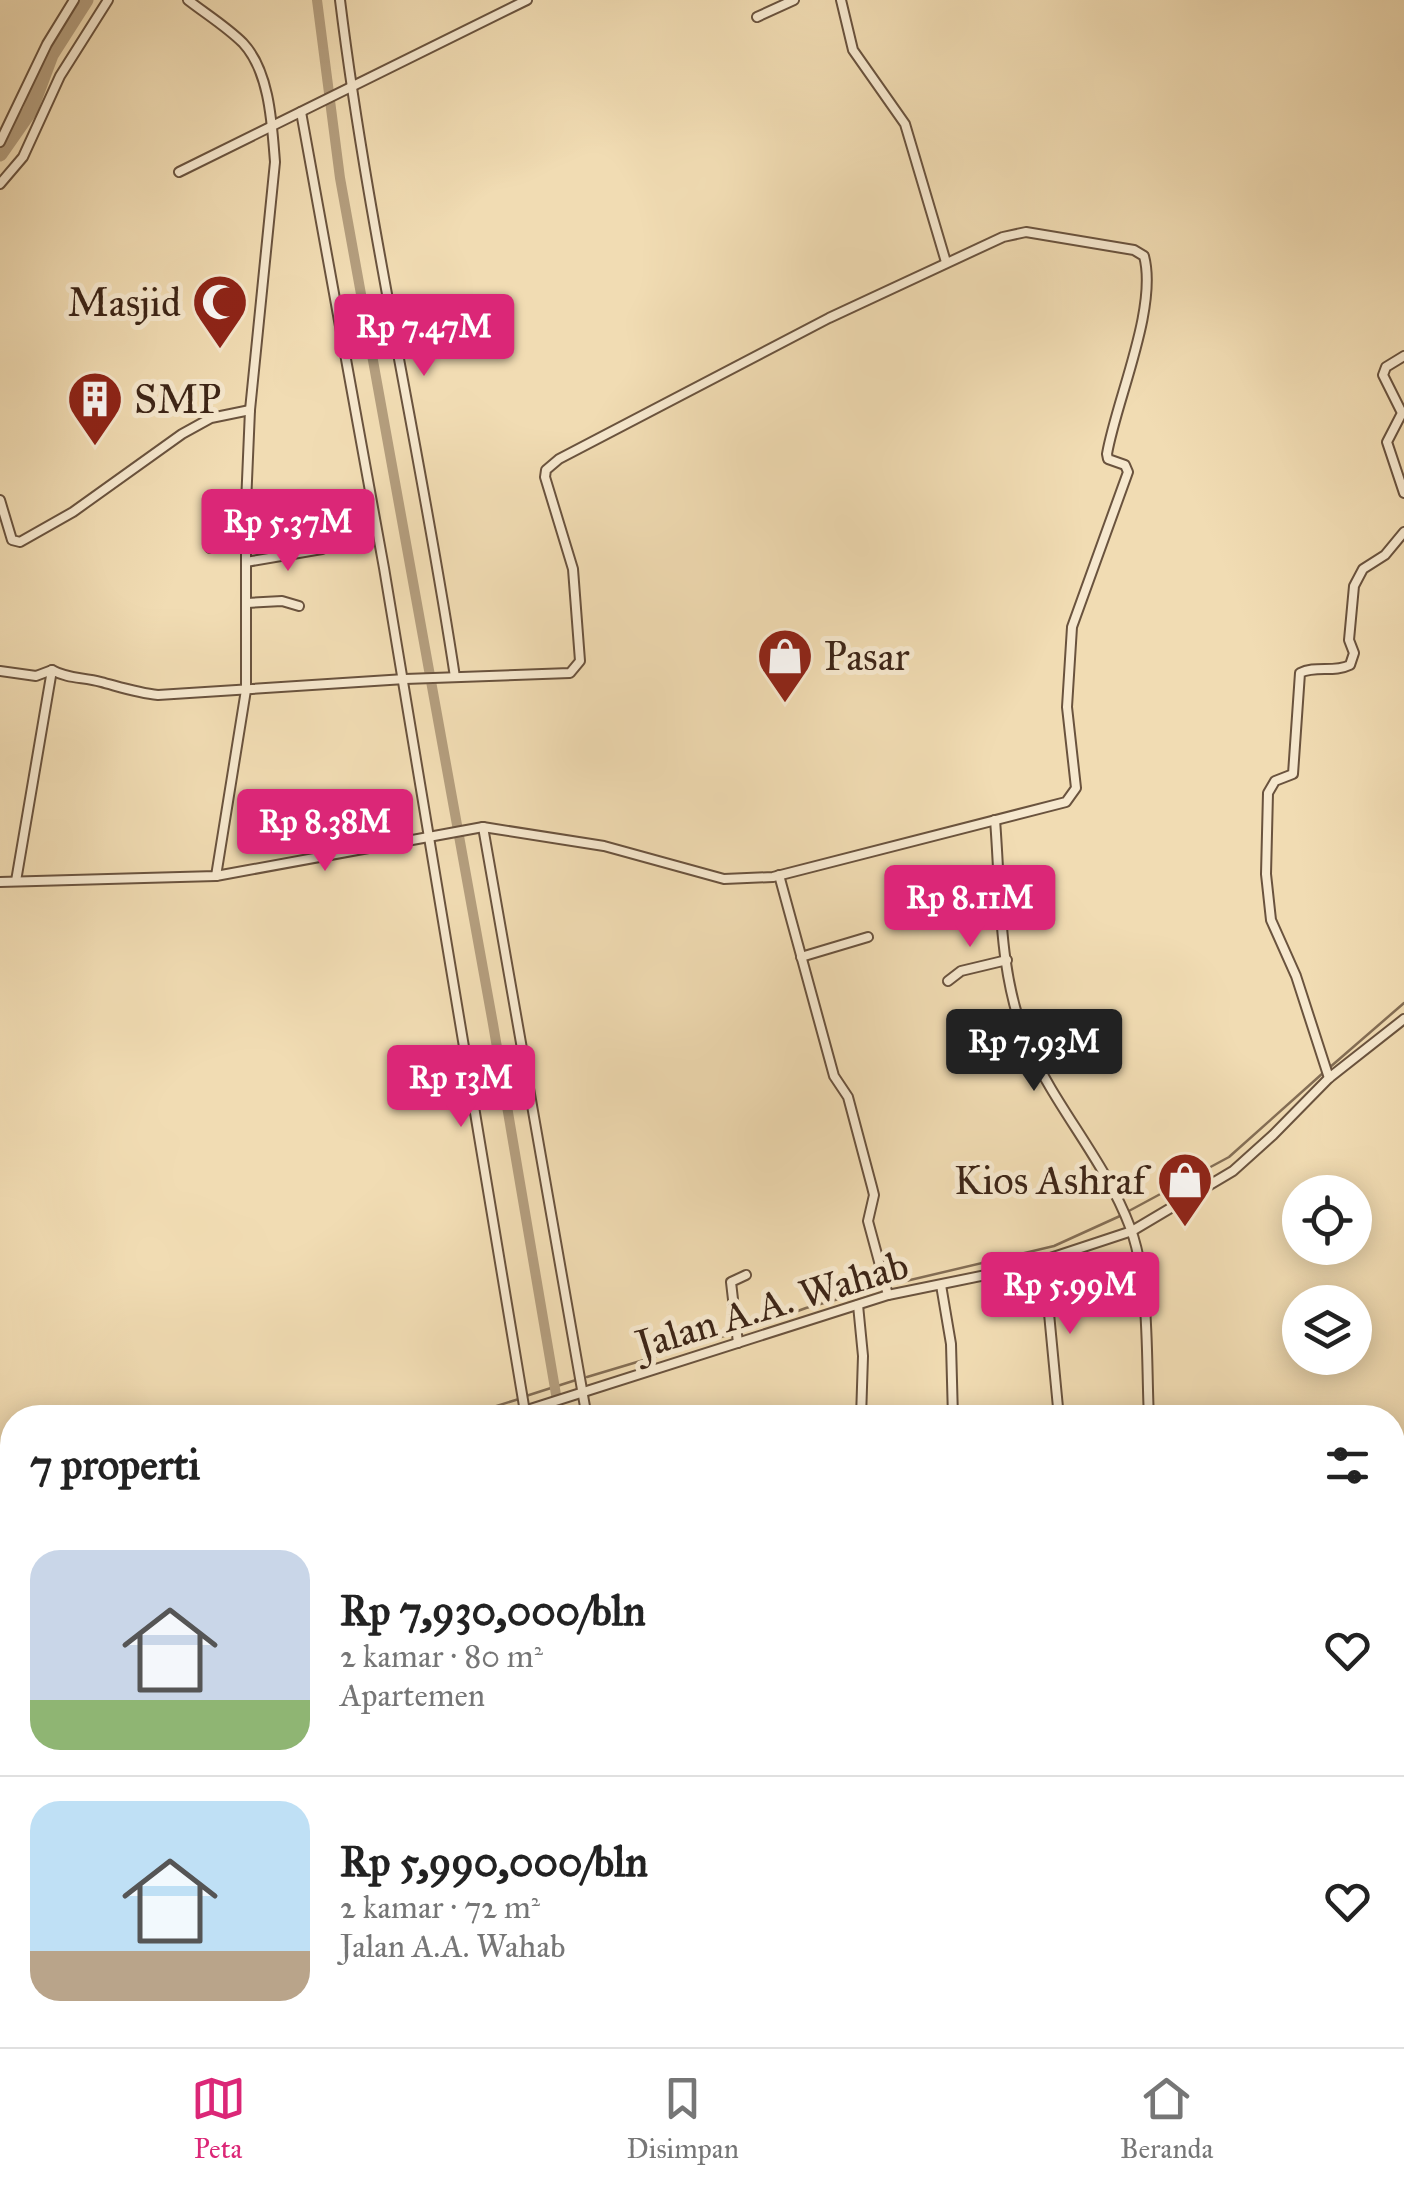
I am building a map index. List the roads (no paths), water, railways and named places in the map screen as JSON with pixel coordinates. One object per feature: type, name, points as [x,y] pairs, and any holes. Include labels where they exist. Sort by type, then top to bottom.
[{"type":"street","points":[[0,142],[47,44],[74,0]]},
{"type":"street","points":[[0,184],[22,157],[60,76],[108,0]]},
{"type":"street","points":[[188,0],[251,53],[272,124],[274,162],[250,410],[246,690],[216,876]]},
{"type":"street","points":[[340,0],[366,178],[456,677]]},
{"type":"street","points":[[179,172],[527,0]]},
{"type":"street","points":[[757,17],[794,0]]},
{"type":"street","points":[[842,0],[853,50],[905,124],[946,262]]},
{"type":"street","points":[[304,111],[527,1405]]},
{"type":"street","points":[[0,671],[36,676],[52,670],[65,677],[144,694],[570,673],[580,661],[573,569],[545,478],[552,464],[639,414],[1002,236],[1026,232],[1139,252],[1146,262],[1138,336],[1106,454],[1108,459],[1126,467],[1126,484],[1072,627],[1067,706],[1076,788],[1066,802],[778,876],[724,879],[604,846],[479,828],[216,876],[0,882]]},
{"type":"street","points":[[1404,356],[1386,367],[1383,375],[1401,406],[1402,413],[1387,442],[1404,493]]},
{"type":"street","points":[[0,500],[12,540],[20,542],[73,512],[182,434],[210,418],[250,410]]},
{"type":"street","points":[[246,504],[337,496]]},
{"type":"street","points":[[1328,1072],[1296,976],[1271,920],[1266,874],[1268,793],[1275,781],[1293,774],[1300,674],[1350,665],[1354,653],[1349,640],[1354,586],[1362,569],[1385,555],[1404,532]]},
{"type":"street","points":[[210,548],[246,544]]},
{"type":"street","points":[[246,562],[322,548]]},
{"type":"street","points":[[246,603],[282,601],[299,606]]},
{"type":"street","points":[[16,881],[52,670]]},
{"type":"street","points":[[995,820],[1007,960],[1029,1046],[1130,1227],[1144,1311],[1149,1405]]},
{"type":"street","points":[[479,828],[584,1405]]},
{"type":"street","points":[[778,876],[834,1076],[850,1103],[874,1196],[868,1221],[887,1289]]},
{"type":"street","points":[[800,957],[868,937]]},
{"type":"street","points":[[948,981],[961,972],[1007,960]]},
{"type":"street","name":"Jalan A.A. Wahab","points":[[547,1405],[738,1335],[858,1305],[887,1289],[941,1284],[1044,1262],[1130,1227],[1232,1170],[1273,1136],[1328,1072],[1404,1020]]},
{"type":"street","points":[[1044,1262],[1058,1405]]},
{"type":"street","points":[[738,1335],[731,1282],[746,1275]]},
{"type":"street","points":[[941,1284],[951,1344],[953,1405]]},
{"type":"street","points":[[858,1305],[862,1405]]},
{"type":"waterway","points":[[0,154],[30,111],[51,55],[86,0]]},
{"type":"waterway","points":[[317,0],[340,178],[558,1405]]},
{"type":"waterway","points":[[1329,1068],[1404,1003]]},
{"type":"waterway","points":[[1127,1212],[1229,1157],[1323,1073]]},
{"type":"waterway","points":[[889,1285],[1054,1246],[1120,1216]]},
{"type":"waterway","points":[[742,1331],[882,1287]]},
{"type":"waterway","points":[[587,1377],[734,1333]]},
{"type":"waterway","points":[[526,1396],[576,1380]]},
{"type":"waterway","points":[[500,1405],[519,1399]]},
{"type":"place","name":"Masjid","points":[[220,351]]},
{"type":"place","name":"SMP","points":[[95,448]]},
{"type":"place","name":"Pasar","points":[[785,705]]},
{"type":"place","name":"Kios Ashraf","points":[[1185,1229]]}]
